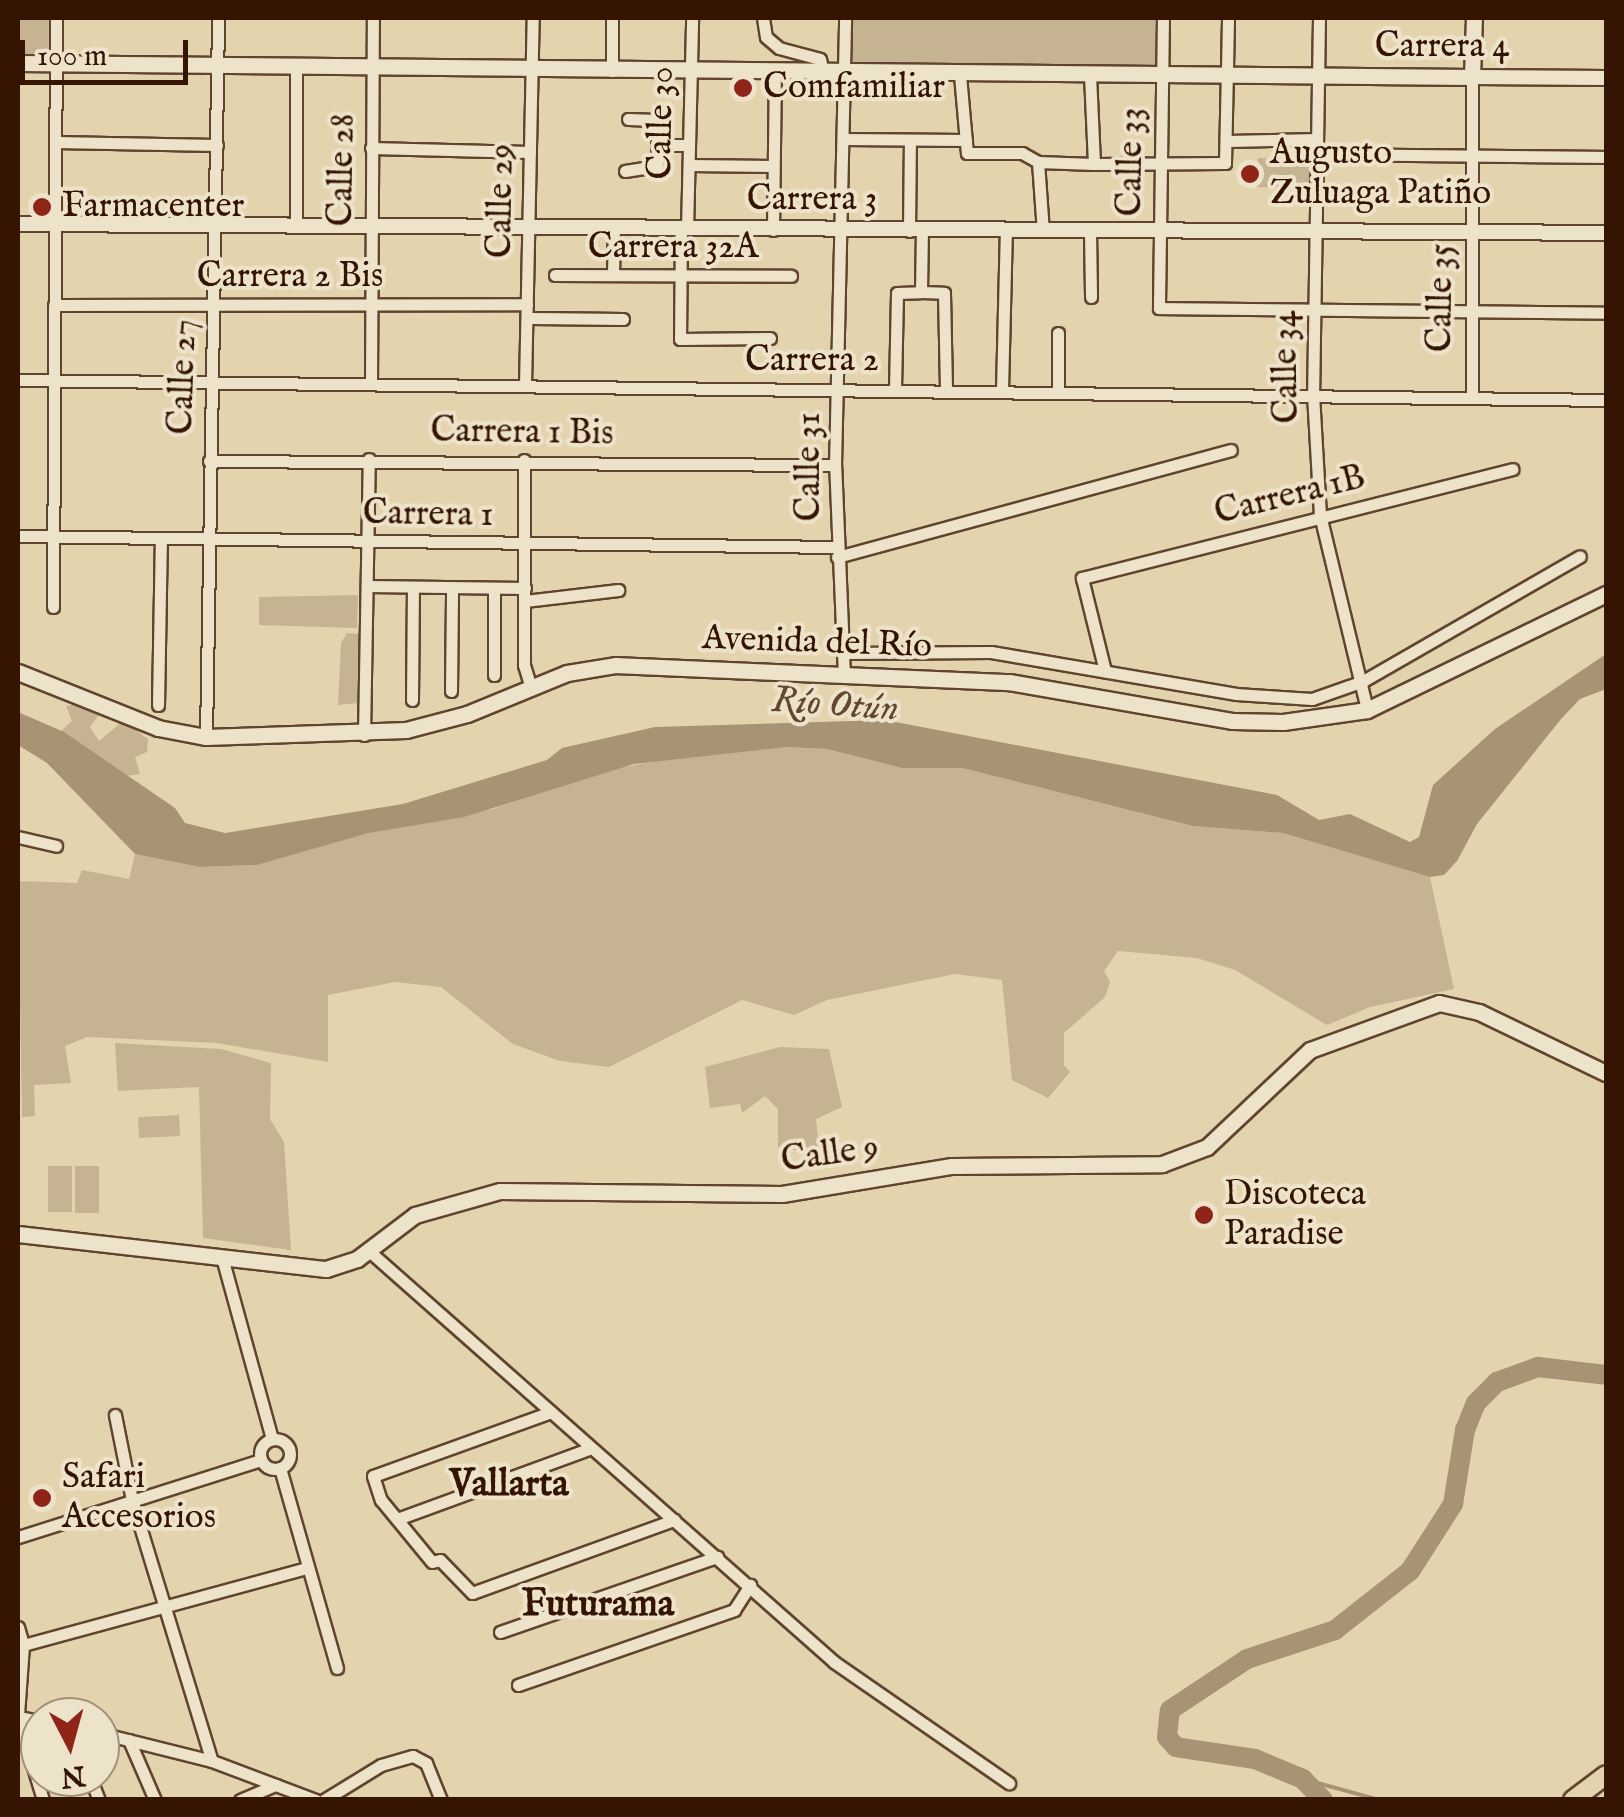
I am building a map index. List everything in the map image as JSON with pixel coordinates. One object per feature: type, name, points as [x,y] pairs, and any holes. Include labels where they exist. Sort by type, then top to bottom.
[{"type":"highway","points":[[1573,1800],[1606,1774]]},
{"type":"main road","name":"Calle 35","points":[[1472,77],[1474,18]]},
{"type":"main road","name":"Carrera 4","points":[[18,63],[824,74],[1472,77]]},
{"type":"main road","name":"Avenida del Río","points":[[18,672],[158,728],[206,738],[364,735],[440,723],[567,673],[616,665],[1009,682],[1232,721],[1300,721],[1367,710],[1606,594]]},
{"type":"main road","name":"Calle 9","points":[[18,1234],[223,1261],[326,1270],[369,1251],[416,1215],[500,1192],[782,1194],[952,1166],[1178,1161],[1227,1130],[1310,1050],[1429,1004],[1462,1006],[1606,1074]]},
{"type":"street","points":[[53,607],[56,18]]},
{"type":"street","name":"Calle 27","points":[[206,738],[218,18]]},
{"type":"street","name":"Calle 28","points":[[371,384],[368,304],[373,18]]},
{"type":"street","name":"Calle 29","points":[[525,386],[533,18]]},
{"type":"street","points":[[612,18],[612,71]]},
{"type":"street","name":"Calle 30","points":[[692,18],[680,338],[770,338]]},
{"type":"street","points":[[763,18],[766,37],[779,48],[820,59],[824,74]]},
{"type":"street","name":"Calle 31","points":[[844,676],[835,466],[845,18]]},
{"type":"street","name":"Calle 33","points":[[1162,18],[1159,308],[1314,309]]},
{"type":"street","points":[[844,139],[1022,152],[1038,162],[1160,167],[1227,161],[1228,18]]},
{"type":"street","name":"Calle 34","points":[[1319,18],[1313,394],[1320,515],[1367,710]]},
{"type":"street","points":[[296,66],[296,226]]},
{"type":"street","points":[[772,230],[775,73]]},
{"type":"street","points":[[960,74],[967,147]]},
{"type":"street","points":[[1090,75],[1094,164]]},
{"type":"street","name":"Carrera 4","points":[[1472,77],[1606,78]]},
{"type":"street","name":"Calle 35","points":[[1472,77],[1472,398]]},
{"type":"street","points":[[625,171],[656,169],[658,145],[657,120],[628,120]]},
{"type":"street","points":[[1228,141],[1317,139]]},
{"type":"street","points":[[910,141],[921,292]]},
{"type":"street","points":[[55,142],[216,145]]},
{"type":"street","points":[[658,145],[689,145]]},
{"type":"street","points":[[370,148],[530,152]]},
{"type":"street","points":[[1316,154],[1606,156]]},
{"type":"street","points":[[1038,162],[1043,231]]},
{"type":"street","points":[[689,165],[774,166]]},
{"type":"street","name":"Carrera 3","points":[[18,224],[1606,233]]},
{"type":"street","points":[[613,275],[614,229]]},
{"type":"street","points":[[1002,390],[1006,231]]},
{"type":"street","points":[[1090,231],[1090,297]]},
{"type":"street","name":"Carrera 32A","points":[[555,275],[791,276]]},
{"type":"street","points":[[895,389],[897,293],[921,292],[944,293],[946,390]]},
{"type":"street","name":"Carrera 2 Bis","points":[[54,305],[527,304]]},
{"type":"street","points":[[1314,309],[1606,313]]},
{"type":"street","points":[[527,318],[623,319]]},
{"type":"street","points":[[1058,333],[1058,390]]},
{"type":"street","name":"Carrera 2","points":[[18,380],[1058,390],[1606,400]]},
{"type":"street","name":"Carrera 1","points":[[18,536],[837,552],[1231,450]]},
{"type":"street","points":[[364,735],[369,459]]},
{"type":"street","points":[[524,460],[524,665],[531,688]]},
{"type":"street","name":"Carrera 1 Bis","points":[[209,461],[524,460],[835,466]]},
{"type":"street","name":"Carrera 1B","points":[[1104,670],[1082,578],[1512,469]]},
{"type":"street","points":[[158,705],[161,538]]},
{"type":"street","points":[[843,653],[991,652],[1293,700],[1363,681],[1580,556]]},
{"type":"street","points":[[368,586],[494,588],[525,595],[618,590]]},
{"type":"street","points":[[412,700],[413,586]]},
{"type":"street","points":[[451,691],[452,587]]},
{"type":"street","points":[[494,588],[494,674]]},
{"type":"street","points":[[18,837],[56,846]]},
{"type":"street","points":[[369,1251],[834,1662],[1009,1783]]},
{"type":"street","points":[[223,1261],[272,1440],[290,1452],[280,1468],[337,1668]]},
{"type":"street","points":[[551,1412],[373,1476],[381,1500],[400,1518],[432,1562],[440,1560],[472,1594],[674,1520]]},
{"type":"street","points":[[115,1415],[132,1500],[212,1761]]},
{"type":"street","points":[[261,1460],[260,1450],[272,1440]]},
{"type":"street","points":[[400,1518],[592,1448]]},
{"type":"street","points":[[18,1537],[261,1460],[280,1468]]},
{"type":"street","points":[[500,1632],[716,1557]]},
{"type":"street","points":[[23,1645],[307,1568]]},
{"type":"street","points":[[518,1686],[734,1610],[750,1585]]},
{"type":"street","points":[[18,1628],[23,1645],[18,1716]]},
{"type":"street","points":[[120,1738],[212,1761],[320,1800],[399,1758],[426,1762],[441,1800]]},
{"type":"street","points":[[129,1740],[155,1800]]},
{"type":"street","points":[[240,1800],[276,1785]]},
{"type":"shaded area","points":[[18,18],[56,18],[56,63],[18,63]]},
{"type":"shaded area","points":[[845,18],[1163,18],[1163,74],[845,74]]},
{"type":"shaded area","points":[[1258,158],[1312,160],[1311,189],[1257,187]]},
{"type":"shaded area","points":[[358,595],[357,628],[259,625],[259,597]]},
{"type":"shaded area","points":[[347,633],[360,634],[359,703],[338,705],[341,643]]},
{"type":"shaded area","name":"Río Otún","points":[[1606,654],[1606,689],[1580,699],[1561,719],[1477,824],[1457,861],[1444,875],[1430,877],[1283,833],[1193,826],[962,768],[902,768],[827,749],[787,747],[634,764],[464,817],[369,833],[257,865],[200,867],[135,854],[47,763],[18,745],[18,712],[64,732],[175,808],[185,823],[225,833],[403,804],[547,760],[562,748],[655,727],[885,720],[1277,795],[1319,820],[1350,814],[1410,842],[1419,837],[1433,785],[1495,729]]},
{"type":"shaded area","points":[[81,704],[100,713],[90,727],[99,741],[123,721],[148,739],[147,752],[135,757],[140,774],[120,777],[61,731],[72,721],[66,706]]},
{"type":"shaded area","points":[[827,749],[902,768],[962,768],[1193,826],[1283,833],[1430,877],[1454,989],[1370,1007],[1327,1025],[1235,970],[1197,958],[1118,951],[1104,971],[1110,982],[1105,997],[1064,1033],[1064,1065],[1070,1072],[1048,1098],[1012,1080],[1002,980],[955,974],[827,1000],[794,1015],[742,1000],[609,1067],[560,1061],[513,1044],[441,987],[395,982],[328,995],[328,1062],[217,1043],[87,1037],[65,1046],[71,1083],[34,1085],[35,1116],[22,1117],[18,881],[77,883],[82,870],[129,879],[135,854],[200,867],[257,865],[369,833],[493,809],[585,775],[700,752]]},
{"type":"shaded area","points":[[115,1043],[221,1049],[271,1063],[270,1119],[284,1142],[291,1250],[203,1238],[199,1087],[118,1091]]},
{"type":"shaded area","points":[[780,1047],[829,1049],[842,1107],[816,1119],[819,1147],[793,1150],[786,1141],[778,1148],[778,1109],[765,1096],[742,1113],[740,1104],[710,1108],[705,1067]]},
{"type":"shaded area","points":[[179,1115],[180,1136],[139,1138],[138,1117]]},
{"type":"shaded area","points":[[48,1166],[72,1166],[72,1212],[48,1212]]},
{"type":"shaded area","points":[[75,1166],[99,1166],[99,1213],[75,1213]]},
{"type":"waterway","points":[[1323,1800],[1303,1779],[1255,1759],[1176,1747],[1167,1737],[1170,1710],[1247,1659],[1335,1630],[1410,1571],[1453,1504],[1465,1430],[1476,1403],[1497,1382],[1538,1367],[1606,1375]]},
{"type":"waterway","points":[[1303,1779],[1380,1800]]},
{"type":"place","name":"Comfamiliar","points":[[743,88]]},
{"type":"place","name":"Augusto Zuluaga Patiño","points":[[1250,174]]},
{"type":"place","name":"Farmacenter","points":[[42,207]]},
{"type":"place","name":"Discoteca Paradise","points":[[1204,1215]]},
{"type":"place","name":"Safari Accesorios","points":[[42,1498]]},
{"type":"district","name":"Vallarta","points":[[509,1486]]},
{"type":"district","name":"Futurama","points":[[598,1606]]}]
